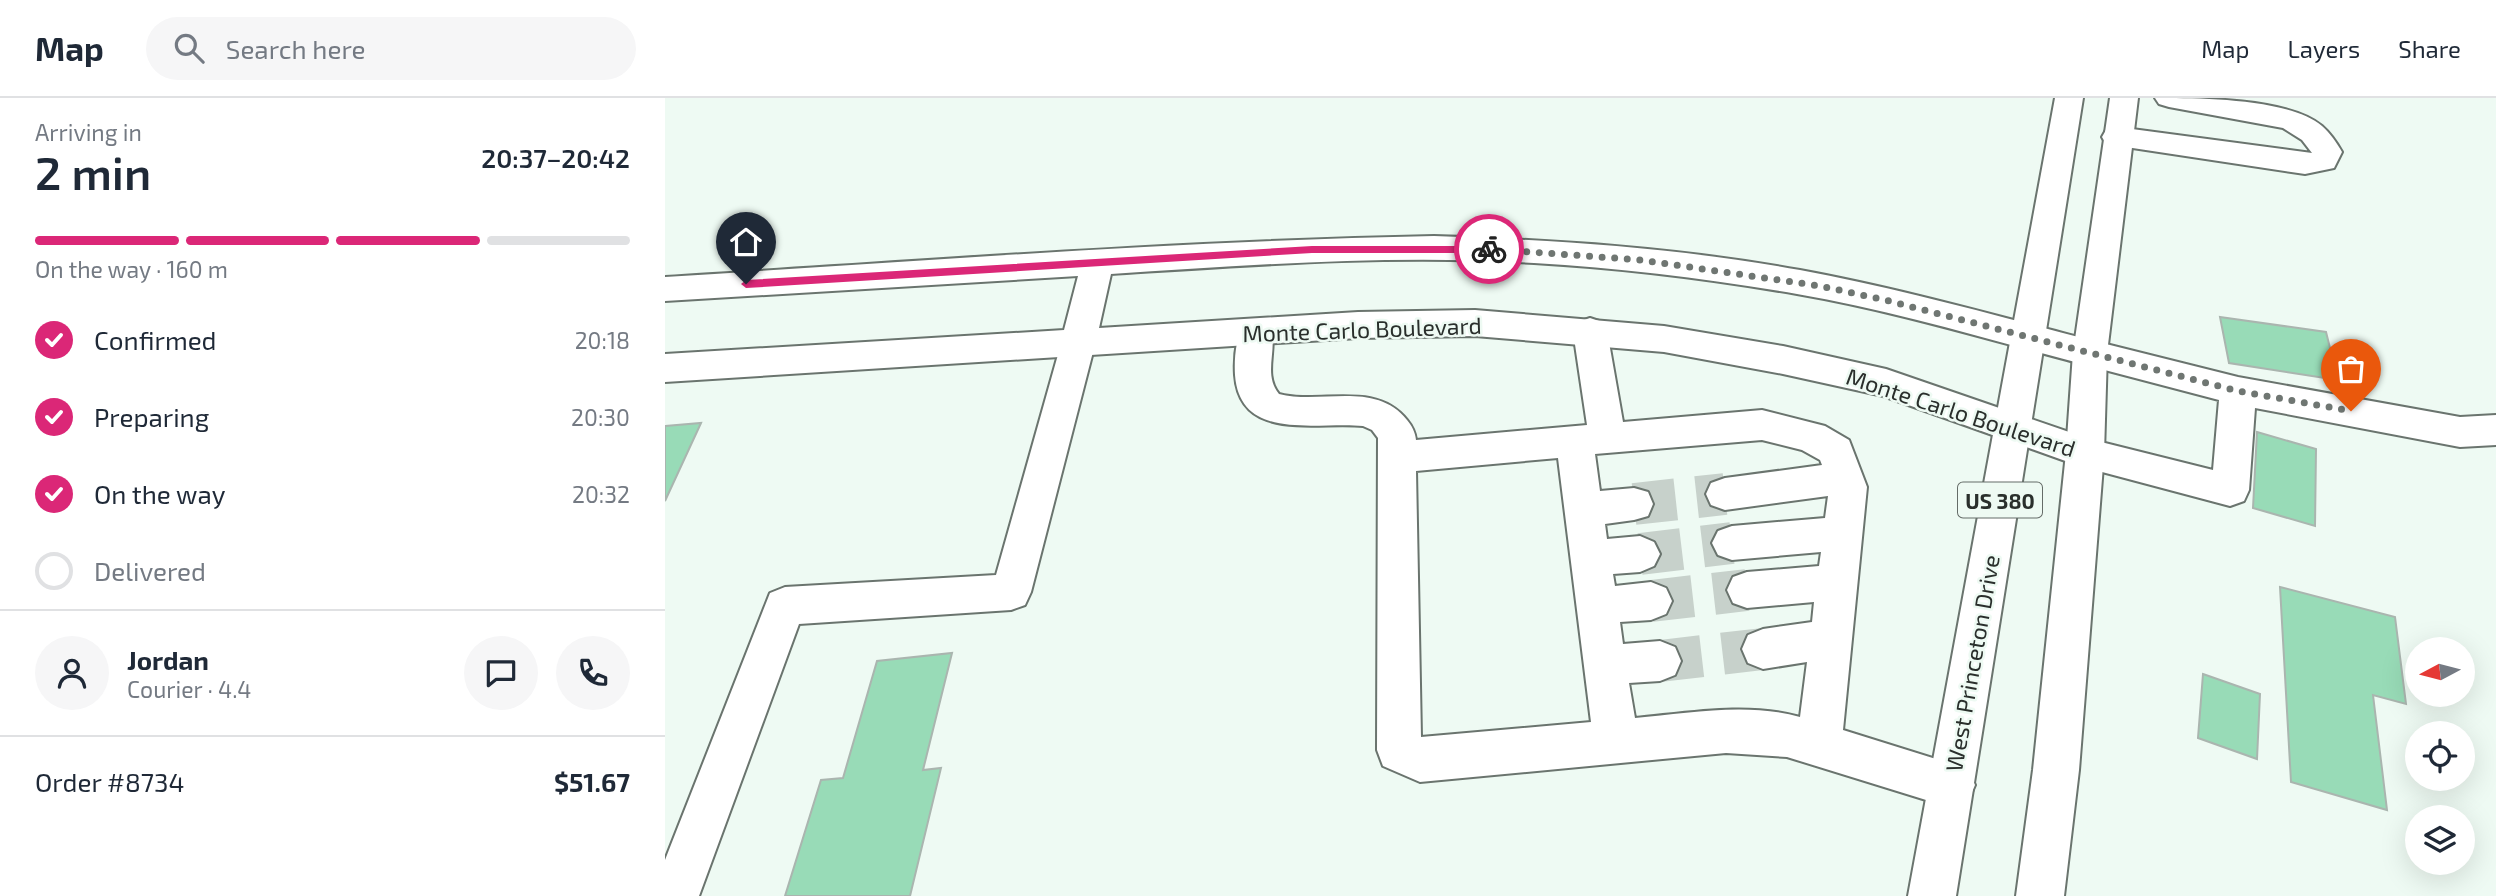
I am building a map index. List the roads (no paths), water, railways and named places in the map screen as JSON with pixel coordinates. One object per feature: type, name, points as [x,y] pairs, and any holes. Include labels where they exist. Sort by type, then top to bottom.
[{"type":"main road","name":"West Princeton Drive","points":[[1932,896],[2069,98]]},
{"type":"main road","points":[[2040,896],[2056,770],[2085,453],[2090,353],[2124,98]]},
{"type":"main road","points":[[2117,137],[2305,164],[2323,161],[2327,152],[2295,109],[2169,98]]},
{"type":"main road","points":[[665,289],[1098,261],[1349,249],[1479,249],[1587,256],[1701,268],[1820,286],[2238,391],[2460,432],[2496,430]]},
{"type":"main road","points":[[675,896],[785,606],[1011,592],[1098,261]]},
{"type":"main road","name":"Monte Carlo Boulevard","points":[[665,368],[1417,323],[1475,323],[1590,331],[1723,348],[1886,383],[2085,453],[2193,483],[2230,490],[2238,391]]},
{"type":"main road","points":[[1590,331],[1590,440],[1583,510],[1616,741]]},
{"type":"main road","points":[[1256,332],[1251,372],[1257,395],[1276,410],[1372,411],[1391,422],[1397,435],[1399,750],[1420,760],[1726,731],[1787,735],[1952,785]]},
{"type":"main road","points":[[1397,457],[1762,425],[1812,437],[1836,451],[1849,487],[1819,744]]},
{"type":"main road","points":[[1725,494],[1846,478]]},
{"type":"main road","points":[[1583,510],[1634,504]]},
{"type":"main road","points":[[1733,543],[1843,533]]},
{"type":"main road","points":[[1590,558],[1640,554]]},
{"type":"main road","points":[[1747,590],[1837,582]]},
{"type":"main road","points":[[1597,606],[1651,601]]},
{"type":"main road","points":[[1763,649],[1831,639]]},
{"type":"main road","points":[[1605,664],[1660,661]]},
{"type":"tunnel","points":[[1634,504],[1725,494]]},
{"type":"tunnel","points":[[1640,554],[1732,543]]},
{"type":"tunnel","points":[[1651,601],[1747,590]]},
{"type":"tunnel","points":[[1660,661],[1763,649]]}]
